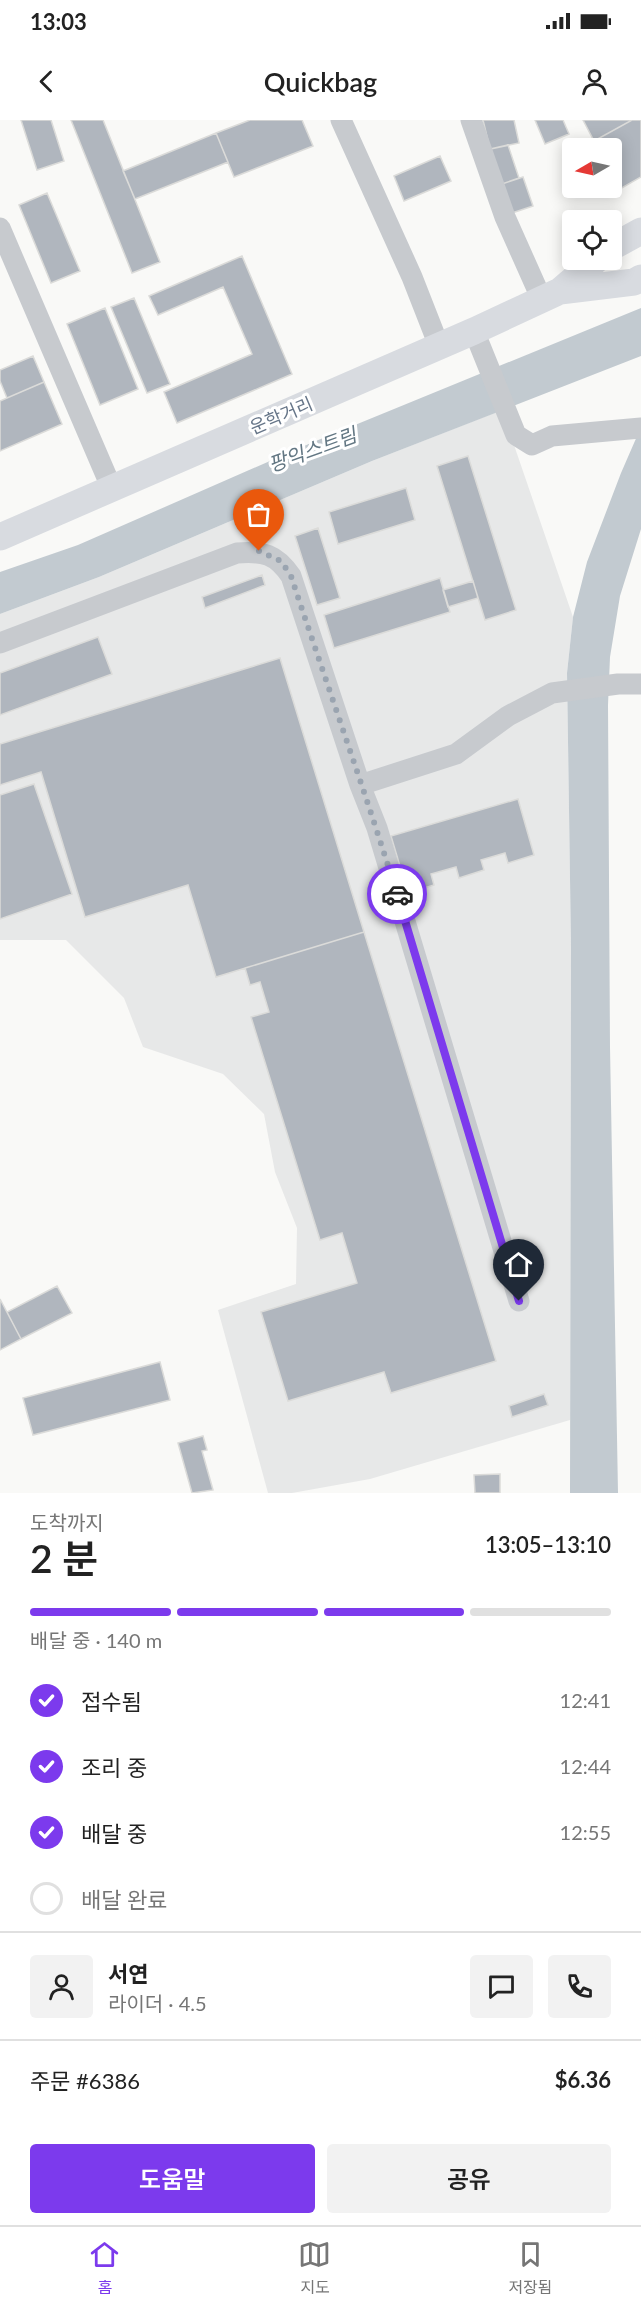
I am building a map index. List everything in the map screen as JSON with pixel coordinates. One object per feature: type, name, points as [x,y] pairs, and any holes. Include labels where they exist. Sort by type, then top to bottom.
[{"type":"main road","points":[[622,241],[641,231]]},
{"type":"main road","name":"운학거리","points":[[0,537],[474,331],[551,295],[583,270]]},
{"type":"main road","name":"운학거리","points":[[551,295],[634,282],[641,278]]},
{"type":"street","points":[[341,120],[412,277],[439,346]]},
{"type":"street","points":[[471,120],[505,217],[551,295]]},
{"type":"street","points":[[0,228],[112,489]]},
{"type":"street","points":[[474,331],[516,435],[532,445],[552,436],[636,428]]},
{"type":"street","points":[[0,643],[237,553],[259,551],[281,561],[291,576],[360,784],[377,828],[519,1301]]},
{"type":"street","points":[[360,784],[456,754],[508,716],[552,693],[618,684],[641,684]]},
{"type":"shaded area","points":[[502,410],[573,617],[567,673],[571,947],[570,1420],[370,1479],[292,1493],[268,1493],[218,1310],[296,1284],[297,1228],[275,1172],[264,1114],[223,1074],[143,1047],[124,998],[66,940],[0,940],[0,614],[99,577],[372,461]]},
{"type":"water","name":"팡익스트림","points":[[641,308],[641,356],[372,461],[99,577],[0,614],[0,572],[78,545],[311,443]]},
{"type":"water","points":[[641,427],[641,529],[620,596],[610,657],[608,705],[610,1047],[618,1493],[570,1493],[571,947],[567,673],[573,617],[587,562]]},
{"type":"building","points":[[21,120],[51,120],[64,161],[37,170]]},
{"type":"building","points":[[71,120],[103,120],[160,262],[132,273]]},
{"type":"building","points":[[250,120],[302,120],[313,146],[234,177],[216,133]]},
{"type":"building","points":[[483,120],[514,120],[519,143],[490,149]]},
{"type":"building","points":[[535,120],[563,120],[569,134],[545,144]]},
{"type":"building","points":[[583,120],[632,120],[599,138],[592,138]]},
{"type":"building","points":[[632,120],[641,120],[641,177],[622,188],[622,138],[599,138]]},
{"type":"building","points":[[216,133],[228,162],[135,199],[123,171]]},
{"type":"building","points":[[508,145],[519,178],[502,184],[490,149]]},
{"type":"building","points":[[440,156],[451,181],[404,201],[394,176]]},
{"type":"building","points":[[523,177],[533,206],[512,213],[502,184]]},
{"type":"building","points":[[47,193],[80,271],[51,283],[19,205]]},
{"type":"building","points":[[242,256],[292,374],[177,423],[164,392],[252,354],[223,287],[158,315],[149,296]]},
{"type":"building","points":[[134,298],[170,384],[147,393],[111,307]]},
{"type":"building","points":[[105,308],[138,389],[100,405],[67,324]]},
{"type":"building","points":[[33,356],[44,382],[7,398],[0,381],[0,370]]},
{"type":"building","points":[[44,382],[62,424],[0,451],[0,401]]},
{"type":"building","points":[[468,456],[516,610],[485,620],[437,466]]},
{"type":"building","points":[[406,488],[415,520],[338,544],[329,512]]},
{"type":"building","points":[[318,528],[340,598],[317,605],[295,536]]},
{"type":"building","points":[[262,575],[265,585],[205,608],[202,597]]},
{"type":"building","points":[[440,578],[450,612],[334,648],[324,615]]},
{"type":"building","points":[[473,581],[478,598],[448,607],[443,590]]},
{"type":"building","points":[[98,637],[112,674],[0,715],[0,673]]},
{"type":"building","points":[[280,658],[364,932],[216,977],[188,885],[85,917],[41,772],[0,785],[0,744]]},
{"type":"building","points":[[34,784],[72,894],[0,919],[0,795]]},
{"type":"building","points":[[518,799],[534,855],[508,863],[505,853],[481,860],[484,870],[459,878],[456,867],[431,874],[434,885],[408,893],[391,836]]},
{"type":"building","points":[[364,932],[496,1361],[391,1393],[384,1372],[288,1401],[261,1312],[357,1283],[342,1233],[320,1240],[251,1017],[269,1012],[260,982],[250,985],[245,968]]},
{"type":"building","points":[[57,1286],[72,1313],[21,1339],[7,1312]]},
{"type":"building","points":[[0,1299],[21,1339],[0,1350]]},
{"type":"building","points":[[160,1362],[170,1400],[33,1435],[23,1398]]},
{"type":"building","points":[[544,1394],[548,1405],[512,1417],[509,1406]]},
{"type":"building","points":[[203,1436],[207,1450],[202,1451],[213,1490],[192,1493],[178,1443]]},
{"type":"building","points":[[500,1474],[500,1493],[475,1493],[474,1475]]},
{"type":"way so far","points":[[259,551],[281,561],[291,576],[360,784],[377,828],[397,894]]},
{"type":"route","points":[[397,894],[519,1301]]}]
